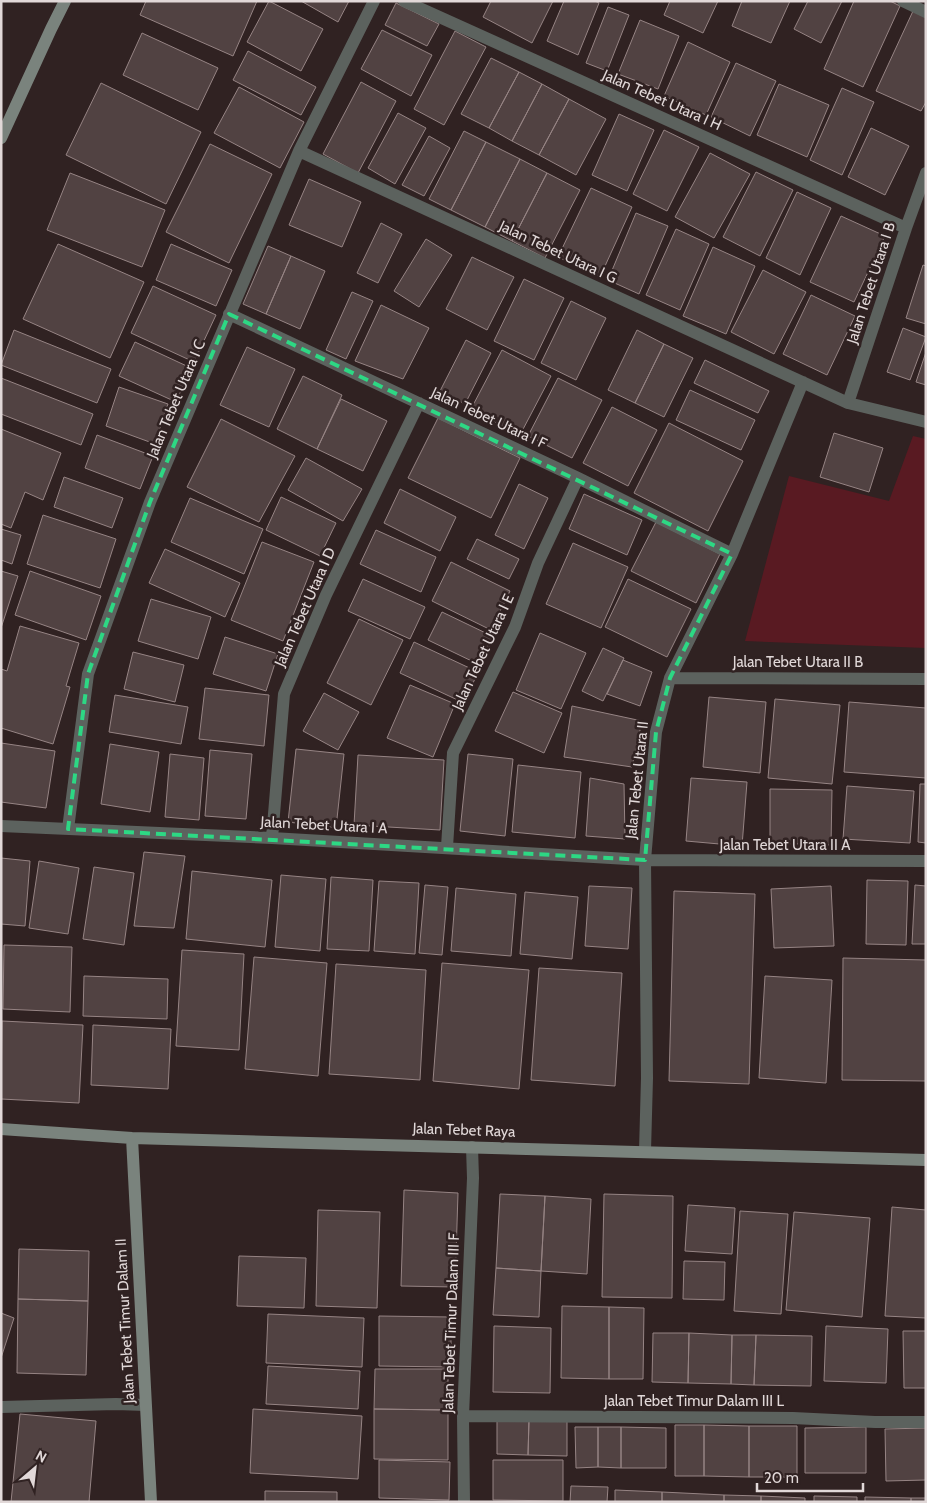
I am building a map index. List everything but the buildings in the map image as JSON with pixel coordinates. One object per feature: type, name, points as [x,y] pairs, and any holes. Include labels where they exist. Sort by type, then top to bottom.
[{"type":"main road","points":[[1,138],[65,1]]},
{"type":"main road","name":"Jalan Tebet Raya","points":[[1,1129],[132,1138],[926,1160]]},
{"type":"main road","name":"Jalan Tebet Timur Dalam II","points":[[132,1138],[151,1502]]},
{"type":"street","name":"Jalan Tebet Utara I C","points":[[68,829],[88,674],[150,502],[299,151],[374,1]]},
{"type":"street","name":"Jalan Tebet Utara I H","points":[[404,1],[906,228]]},
{"type":"street","points":[[903,1],[926,12]]},
{"type":"street","name":"Jalan Tebet Utara I G","points":[[299,151],[848,403],[926,422]]},
{"type":"street","name":"Jalan Tebet Utara I B","points":[[848,403],[906,228],[926,174]]},
{"type":"street","name":"Jalan Tebet Utara I F","points":[[229,314],[578,478],[732,554]]},
{"type":"street","name":"Jalan Tebet Utara II","points":[[645,1152],[647,1078],[645,860],[656,732],[670,678],[732,554],[802,382]]},
{"type":"street","name":"Jalan Tebet Utara I D","points":[[272,838],[284,694],[326,595],[419,403]]},
{"type":"street","name":"Jalan Tebet Utara I E","points":[[447,847],[453,753],[515,627],[538,563],[578,478]]},
{"type":"street","name":"Jalan Tebet Utara II B","points":[[670,678],[926,679]]},
{"type":"street","name":"Jalan Tebet Utara I A","points":[[1,826],[447,847],[645,860]]},
{"type":"street","name":"Jalan Tebet Utara II A","points":[[645,860],[926,861]]},
{"type":"street","name":"Jalan Tebet Timur Dalam III F","points":[[464,1502],[463,1416],[473,1178],[472,1146]]},
{"type":"street","points":[[1,1407],[145,1405]]},
{"type":"street","name":"Jalan Tebet Timur Dalam III L","points":[[463,1416],[793,1418],[875,1422],[926,1422]]},
{"type":"highlighted area","points":[[229,314],[732,554],[670,678],[656,732],[645,860],[68,829],[88,674],[150,502]]},
{"type":"shaded area","points":[[913,436],[926,439],[926,648],[745,641],[789,476],[889,501]]}]
